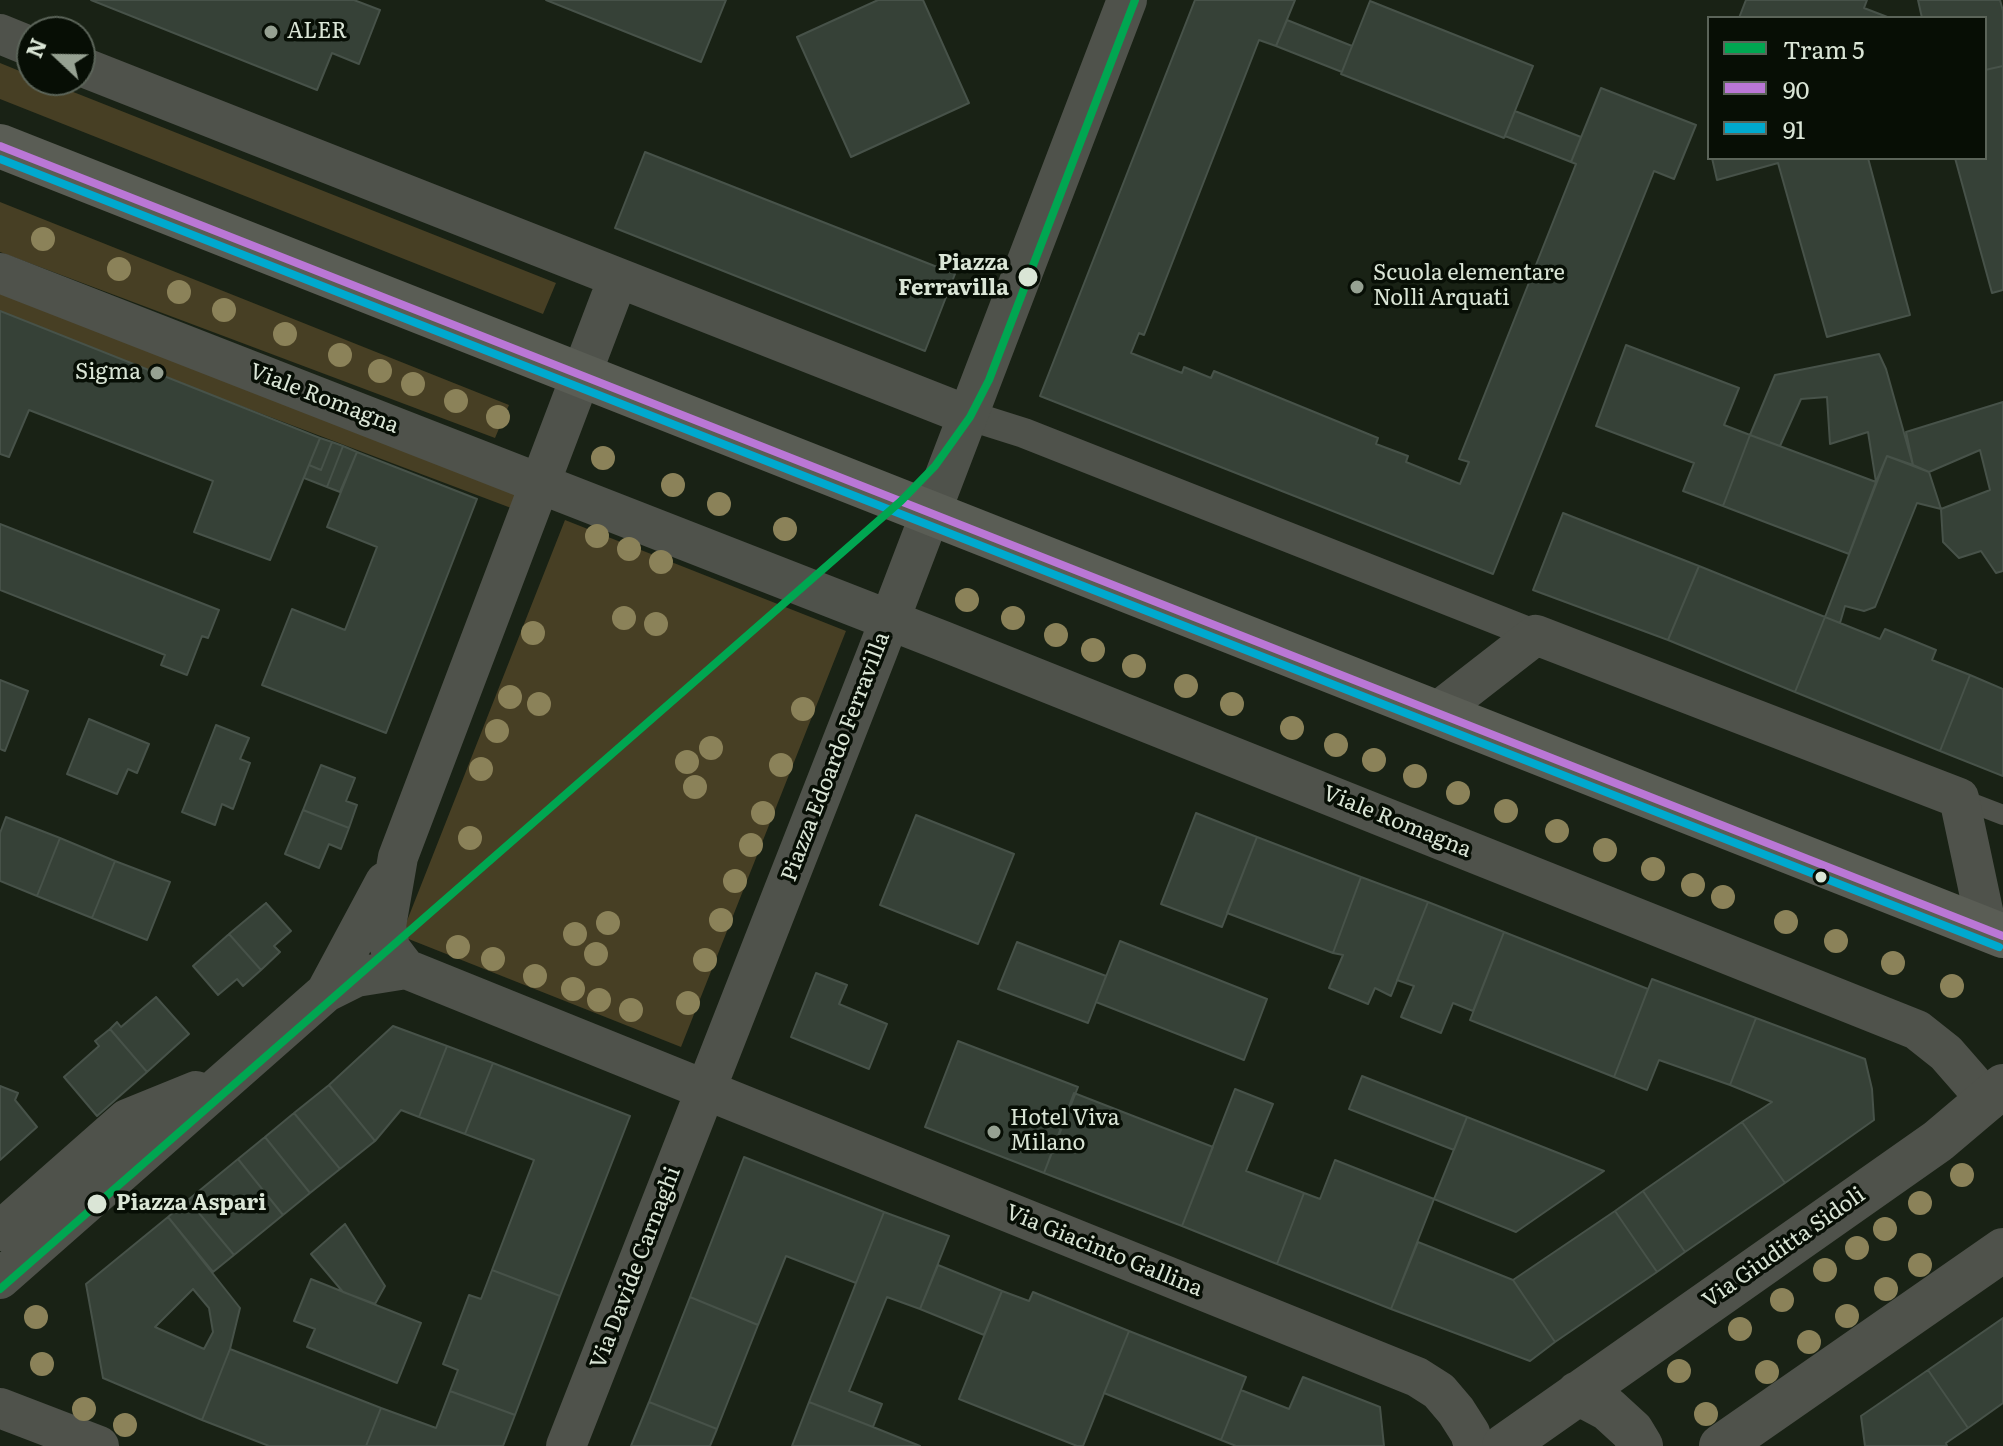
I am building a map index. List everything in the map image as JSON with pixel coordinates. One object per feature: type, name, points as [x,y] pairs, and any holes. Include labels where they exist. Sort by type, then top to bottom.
[{"type":"main road","points":[[0,146],[1995,932]]},
{"type":"street","points":[[890,620],[1127,0]]},
{"type":"street","points":[[96,72],[967,415],[1024,433],[1959,798],[1995,932]]},
{"type":"street","name":"Viale Romagna","points":[[0,273],[541,483]]},
{"type":"street","points":[[326,992],[398,857],[618,278]]},
{"type":"street","name":"Piazza Edoardo Ferravilla","points":[[541,483],[890,620],[706,1090]]},
{"type":"street","name":"Viale Romagna","points":[[890,620],[1917,1030],[1995,1094]]},
{"type":"street","points":[[1437,712],[1536,635]]},
{"type":"street","points":[[398,857],[387,913],[387,938],[390,948],[406,969],[706,1090]]},
{"type":"street","points":[[0,1279],[326,992],[356,977],[406,969]]},
{"type":"street","points":[[0,1231],[127,1119],[222,1081]]},
{"type":"street","name":"Via Davide Carnaghi","points":[[566,1446],[706,1090]]},
{"type":"street","name":"Via Giacinto Gallina","points":[[706,1090],[1417,1377],[1439,1391],[1470,1433],[1474,1446]]},
{"type":"street","name":"Via Giuditta Sidoli","points":[[1504,1446],[1938,1141],[1995,1094]]},
{"type":"street","points":[[1721,1446],[2003,1250]]},
{"type":"street","points":[[1578,1393],[1608,1409],[1632,1431],[1641,1446]]},
{"type":"street","points":[[0,1408],[99,1446]]},
{"type":"lane","points":[[1959,798],[2003,815]]},
{"type":"shaded area","points":[[0,63],[16,70],[16,96],[83,96],[556,283],[543,314],[0,99]]},
{"type":"shaded area","points":[[0,202],[509,405],[495,438],[0,252]]},
{"type":"shaded area","points":[[0,266],[541,480],[527,514],[0,315]]},
{"type":"shaded area","points":[[565,520],[846,631],[681,1047],[401,936]]},
{"type":"building","name":"ALER","points":[[91,0],[354,0],[380,10],[359,64],[332,53],[317,90]]},
{"type":"building","points":[[546,0],[726,0],[701,62]]},
{"type":"building","points":[[878,0],[923,0],[969,103],[851,157],[797,37]]},
{"type":"building","points":[[1195,0],[1295,0],[1276,46],[1259,40],[1144,335],[1139,333],[1131,353],[1182,373],[1184,367],[1211,378],[1214,371],[1378,438],[1376,444],[1408,456],[1406,462],[1460,484],[1469,462],[1459,459],[1576,164],[1571,162],[1601,88],[1696,125],[1674,179],[1654,171],[1493,574],[1040,396]]},
{"type":"building","points":[[1746,0],[1867,0],[1864,8],[1885,16],[1740,16]]},
{"type":"building","points":[[1918,0],[2000,0],[2003,11],[2003,66],[1987,70],[1987,16],[1922,16]]},
{"type":"building","points":[[1370,1],[1533,66],[1504,138],[1341,74]]},
{"type":"building","points":[[1287,20],[1352,46],[1342,72],[1276,46]]},
{"type":"building","points":[[2003,66],[2003,290],[1992,293],[1956,160],[1987,160],[1987,70]]},
{"type":"building","points":[[1515,111],[1581,137],[1571,162],[1505,136]]},
{"type":"building","points":[[645,152],[955,274],[925,351],[615,228]]},
{"type":"building","points":[[1712,160],[1869,160],[1910,315],[1827,337],[1778,163],[1717,180]]},
{"type":"building","points":[[0,311],[320,438],[270,560],[194,532],[213,481],[29,410],[9,457],[0,454]]},
{"type":"building","points":[[1626,345],[1739,388],[1724,425],[1750,435],[1723,506],[1683,491],[1694,463],[1596,426]]},
{"type":"building","points":[[1879,354],[1913,465],[1887,456],[1876,482],[1868,432],[1830,444],[1827,397],[1801,399],[1780,446],[1750,435],[1775,375]]},
{"type":"building","points":[[2003,402],[2003,571],[1996,573],[1981,551],[1959,558],[1943,542],[1941,509],[1990,490],[1980,450],[1929,472],[1913,465],[1906,432]]},
{"type":"building","points":[[1750,435],[1876,482],[1849,554],[1723,506]]},
{"type":"building","points":[[320,438],[332,442],[321,470],[309,465]]},
{"type":"building","points":[[332,442],[343,446],[327,487],[304,478],[309,465],[321,470]]},
{"type":"building","points":[[343,446],[357,452],[340,492],[327,487]]},
{"type":"building","points":[[357,452],[477,499],[386,733],[262,685],[292,609],[345,630],[377,547],[327,527]]},
{"type":"building","points":[[1887,456],[1929,472],[1941,509],[1917,503],[1875,607],[1864,611],[1845,606],[1840,623],[1825,617]]},
{"type":"building","points":[[1563,513],[1699,566],[1668,640],[1533,590]]},
{"type":"building","points":[[0,524],[219,610],[208,638],[202,636],[187,675],[161,665],[165,655],[0,590]]},
{"type":"building","points":[[1699,566],[1825,617],[1795,692],[1668,640]]},
{"type":"building","points":[[1825,617],[1880,639],[1885,629],[1936,650],[1932,660],[1970,675],[1940,751],[1795,692]]},
{"type":"building","points":[[1970,675],[2003,689],[2003,776],[1940,751]]},
{"type":"building","points":[[0,680],[28,691],[5,751],[0,749]]},
{"type":"building","points":[[89,719],[149,744],[137,773],[128,769],[117,794],[67,774]]},
{"type":"building","points":[[216,725],[249,738],[240,759],[250,763],[233,809],[222,804],[215,825],[182,812]]},
{"type":"building","points":[[321,765],[355,778],[346,801],[357,805],[349,828],[303,810]]},
{"type":"building","points":[[303,810],[349,828],[341,849],[329,844],[319,868],[285,854]]},
{"type":"building","points":[[1196,813],[1257,837],[1222,927],[1161,904]]},
{"type":"building","points":[[916,815],[1014,854],[978,944],[880,905]]},
{"type":"building","points":[[6,817],[60,838],[37,896],[0,881],[0,833]]},
{"type":"building","points":[[1257,837],[1361,877],[1333,953],[1227,913]]},
{"type":"building","points":[[60,838],[115,861],[92,918],[37,896]]},
{"type":"building","points":[[115,861],[170,882],[147,940],[92,918]]},
{"type":"building","points":[[1361,877],[1428,902],[1391,996],[1375,988],[1368,1004],[1329,988],[1343,955],[1333,953]]},
{"type":"building","points":[[1428,902],[1504,932],[1473,1011],[1453,1003],[1441,1033],[1401,1017],[1414,986],[1397,980]]},
{"type":"building","points":[[266,903],[291,931],[274,946],[280,952],[261,970],[229,934]]},
{"type":"building","points":[[1504,932],[1648,989],[1614,1077],[1470,1020]]},
{"type":"building","points":[[229,934],[261,970],[243,986],[237,979],[218,995],[193,966]]},
{"type":"building","points":[[1120,941],[1267,999],[1244,1060],[1096,1002]]},
{"type":"building","points":[[1017,942],[1106,976],[1088,1023],[998,989]]},
{"type":"building","points":[[816,973],[847,985],[839,1004],[887,1024],[869,1069],[791,1037]]},
{"type":"building","points":[[1652,979],[1756,1018],[1730,1085],[1659,1060],[1647,1090],[1614,1077]]},
{"type":"building","points":[[156,997],[189,1034],[147,1072],[110,1029],[117,1022],[121,1027]]},
{"type":"building","points":[[1756,1018],[1865,1059],[1872,1089],[1874,1120],[1785,1183],[1742,1122],[1772,1102],[1730,1085]]},
{"type":"building","points":[[393,1026],[447,1046],[419,1117],[401,1110],[375,1141],[329,1085]]},
{"type":"building","points":[[110,1029],[147,1072],[97,1116],[64,1077],[99,1046],[95,1041]]},
{"type":"building","points":[[958,1041],[1078,1087],[1044,1173],[925,1127]]},
{"type":"building","points":[[447,1046],[493,1063],[465,1134],[419,1117]]},
{"type":"building","points":[[493,1063],[630,1116],[560,1296],[492,1270],[534,1160],[465,1134]]},
{"type":"building","points":[[1362,1076],[1467,1117],[1454,1150],[1349,1109]]},
{"type":"building","points":[[329,1085],[375,1141],[340,1169],[294,1113]]},
{"type":"building","points":[[0,1086],[18,1093],[15,1100],[37,1127],[0,1160]]},
{"type":"building","points":[[1235,1089],[1273,1104],[1246,1171],[1304,1193],[1277,1264],[1182,1226]]},
{"type":"building","points":[[1074,1093],[1213,1147],[1182,1226],[1044,1173]]},
{"type":"building","points":[[294,1113],[340,1169],[310,1193],[265,1137]]},
{"type":"building","points":[[1467,1117],[1604,1171],[1516,1232],[1434,1199]]},
{"type":"building","points":[[1742,1122],[1785,1183],[1685,1252],[1643,1191]]},
{"type":"building","points":[[265,1137],[310,1193],[283,1215],[238,1159]]},
{"type":"building","points":[[744,1157],[884,1212],[856,1283],[786,1256],[758,1325],[690,1297]]},
{"type":"building","points":[[238,1159],[283,1215],[234,1255],[188,1200]]},
{"type":"building","points":[[1335,1160],[1434,1199],[1391,1309],[1277,1264],[1304,1193],[1320,1199]]},
{"type":"building","points":[[1643,1191],[1685,1252],[1657,1272],[1615,1211]]},
{"type":"building","points":[[188,1200],[234,1255],[213,1272],[168,1217]]},
{"type":"building","points":[[1615,1211],[1657,1272],[1555,1342],[1513,1280]]},
{"type":"building","points":[[884,1212],[949,1236],[920,1309],[887,1297],[849,1391],[882,1404],[873,1427],[809,1402]]},
{"type":"building","points":[[168,1217],[240,1308],[230,1349],[202,1420],[103,1378],[86,1284]],"holes":[[[193,1289],[209,1308],[213,1332],[204,1349],[155,1327]]]},
{"type":"building","points":[[345,1224],[385,1286],[375,1304],[343,1292],[311,1254]]},
{"type":"building","points":[[1418,1242],[1513,1280],[1555,1342],[1530,1361],[1391,1309]]},
{"type":"building","points":[[938,1265],[1002,1291],[984,1335],[920,1309]]},
{"type":"building","points":[[492,1270],[560,1296],[515,1415],[450,1391],[458,1370],[443,1364],[469,1295],[481,1299]]},
{"type":"building","points":[[311,1279],[421,1323],[397,1383],[307,1347],[315,1329],[294,1321]]},
{"type":"building","points":[[1002,1291],[1029,1301],[1033,1292],[1129,1331],[1083,1446],[959,1399]]},
{"type":"building","points":[[690,1297],[758,1325],[717,1429],[649,1402]]},
{"type":"building","points":[[2003,1318],[2003,1403],[1968,1428],[1928,1370]]},
{"type":"building","points":[[1129,1331],[1246,1377],[1221,1440],[1104,1393]]},
{"type":"building","points":[[230,1349],[381,1408],[366,1446],[269,1446],[202,1420]]},
{"type":"building","points":[[1928,1370],[1968,1428],[1946,1443],[1947,1446],[1865,1446],[1861,1416]]},
{"type":"building","points":[[1303,1377],[1380,1407],[1384,1446],[1236,1446],[1221,1440],[1241,1390],[1289,1409]]},
{"type":"building","points":[[450,1391],[515,1415],[503,1446],[366,1446],[381,1408],[436,1428]]},
{"type":"building","points":[[649,1402],[717,1429],[710,1446],[631,1446]]},
{"type":"building","points":[[809,1402],[873,1427],[920,1446],[792,1446]]},
{"type":"tram line","name":"5","points":[[0,1289],[901,501],[935,466],[970,417],[989,380],[1135,0]]},
{"type":"transit line","name":"90","points":[[0,146],[2003,936]]},
{"type":"transit line","name":"91","points":[[0,159],[1999,947]]},
{"type":"place","name":"ALER","points":[[271,32]]},
{"type":"place","name":"Piazza Ferravilla","points":[[1028,277]]},
{"type":"place","name":"Scuola elementare Nolli Arquati","points":[[1357,287]]},
{"type":"place","name":"Sigma","points":[[157,373]]},
{"type":"place","name":"Hotel Viva Milano","points":[[994,1132]]},
{"type":"place","name":"Piazza Aspari","points":[[97,1204]]}]
